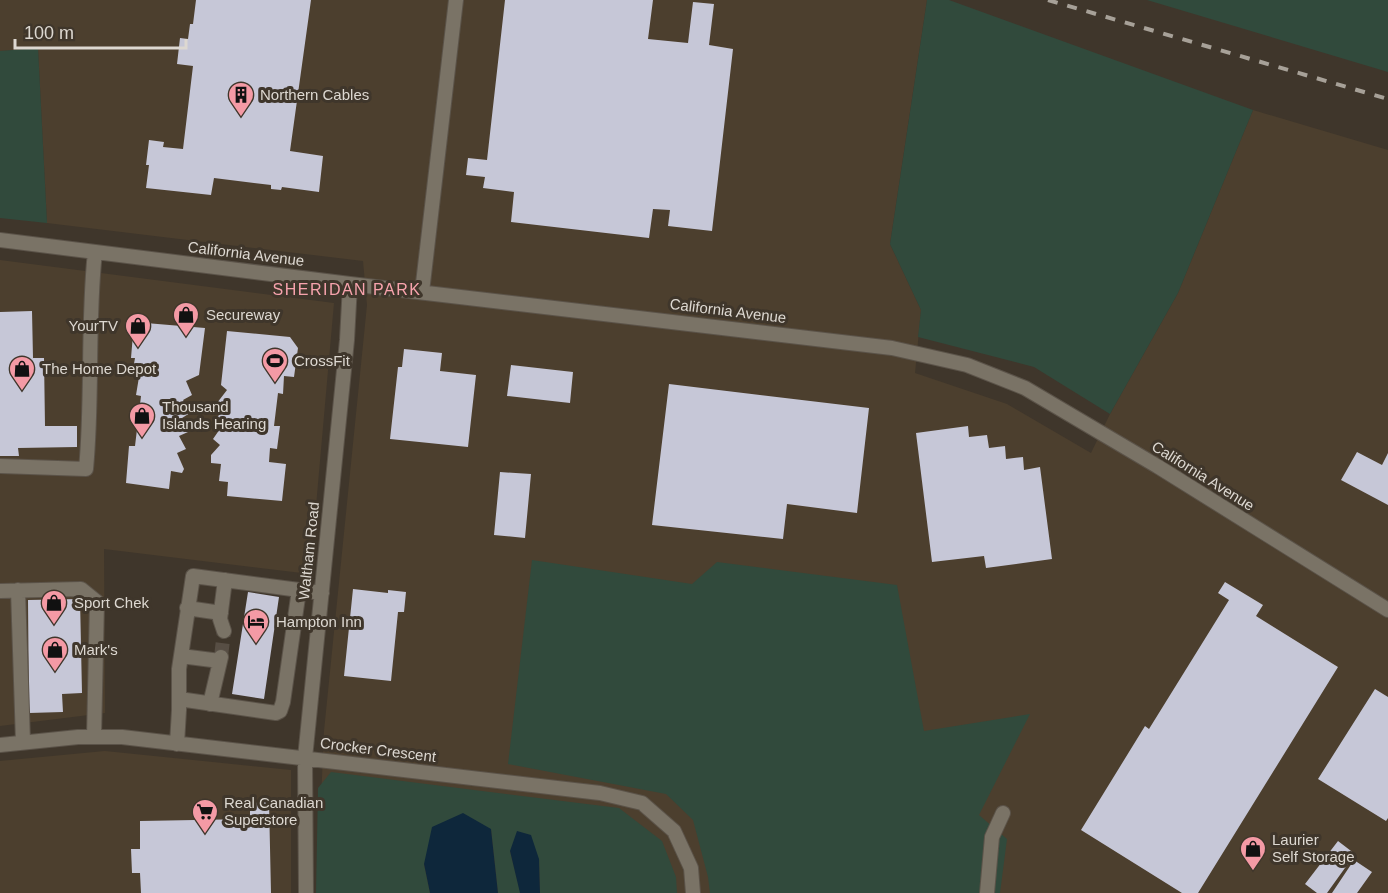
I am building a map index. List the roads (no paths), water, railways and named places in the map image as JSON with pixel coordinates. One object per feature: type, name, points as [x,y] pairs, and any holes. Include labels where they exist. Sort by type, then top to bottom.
[{"type":"street","points":[[422,292],[456,0]]},
{"type":"street","name":"California Avenue","points":[[0,240],[892,348],[968,365],[1025,387],[1388,610]]},
{"type":"street","points":[[0,466],[86,469],[91,422],[92,280],[95,252]]},
{"type":"street","name":"Waltham Road","points":[[306,893],[305,758],[347,340],[350,284]]},
{"type":"street","points":[[177,744],[181,656],[193,576],[322,593]]},
{"type":"street","points":[[224,631],[220,619],[225,580]]},
{"type":"street","points":[[0,591],[81,589],[97,602],[94,737]]},
{"type":"street","points":[[18,590],[23,742]]},
{"type":"street","points":[[179,699],[276,713],[280,711],[284,702],[299,590]]},
{"type":"street","points":[[188,609],[221,614]]},
{"type":"street","points":[[181,656],[220,659],[210,704]]},
{"type":"street","name":"Crocker Crescent","points":[[0,745],[94,737],[122,737],[600,792],[642,803],[674,831],[691,868],[693,893]]},
{"type":"street","points":[[987,893],[992,837],[1003,813]]},
{"type":"water","points":[[463,813],[491,829],[498,893],[430,893],[424,864],[432,827]]},
{"type":"water","points":[[517,831],[531,835],[539,859],[540,893],[520,893],[510,851]]},
{"type":"tunnel","points":[[221,657],[224,631]]},
{"type":"railway","points":[[1048,0],[1388,99]]},
{"type":"place","name":"Northern Cables","points":[[241,118]]},
{"type":"place","name":"Secureway","points":[[186,338]]},
{"type":"place","name":"YourTV","points":[[138,349]]},
{"type":"place","name":"CrossFit","points":[[275,384]]},
{"type":"place","name":"The Home Depot","points":[[22,392]]},
{"type":"place","name":"Thousand Islands Hearing","points":[[142,439]]},
{"type":"place","name":"Sport Chek","points":[[54,626]]},
{"type":"place","name":"Hampton Inn","points":[[256,645]]},
{"type":"place","name":"Mark's","points":[[55,673]]},
{"type":"place","name":"Real Canadian Superstore","points":[[205,835]]},
{"type":"place","name":"Laurier Self Storage","points":[[1253,872]]},
{"type":"district","name":"SHERIDAN PARK","points":[[347,289]]}]
